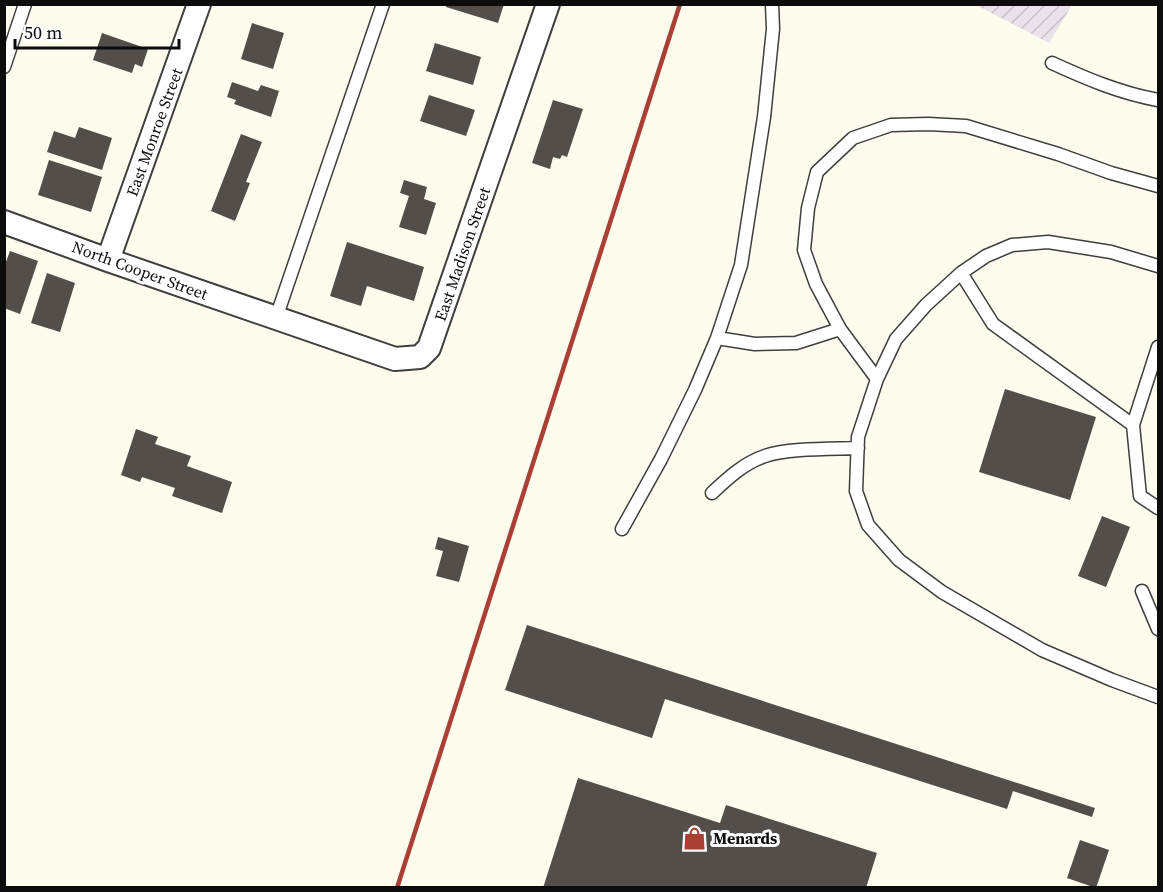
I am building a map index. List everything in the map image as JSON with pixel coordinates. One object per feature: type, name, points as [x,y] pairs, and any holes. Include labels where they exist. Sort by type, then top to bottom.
[{"type":"street","name":"East Monroe Street","points":[[108,260],[200,4]]},
{"type":"street","name":"East Madison Street","points":[[276,318],[395,359],[420,357],[429,348],[548,4]]},
{"type":"street","name":"North Cooper Street","points":[[4,222],[276,318]]},
{"type":"lane","points":[[4,67],[25,4]]},
{"type":"lane","points":[[276,318],[383,4]]},
{"type":"lane","points":[[622,529],[662,459],[695,390],[717,338],[741,264],[764,117],[773,29],[772,4]]},
{"type":"lane","points":[[1052,63],[1093,82],[1128,94],[1158,100]]},
{"type":"lane","points":[[877,379],[840,329],[816,284],[804,250],[808,208],[817,172],[853,138],[891,125],[966,126],[1158,186]]},
{"type":"lane","points":[[1158,266],[1111,252],[1048,242],[1012,245],[986,256],[961,273],[926,305],[896,339],[877,379],[858,437],[856,491],[868,525],[899,560],[942,592],[1042,650],[1158,697]]},
{"type":"lane","points":[[961,273],[993,324],[1133,425]]},
{"type":"lane","points":[[717,338],[755,344],[796,343],[840,329]]},
{"type":"lane","points":[[1158,347],[1133,425],[1140,496],[1158,508]]},
{"type":"lane","points":[[712,493],[732,474],[765,455],[858,448]]},
{"type":"lane","points":[[1142,591],[1158,628]]},
{"type":"shaded area","points":[[976,5],[1072,5],[1049,43]]},
{"type":"building","points":[[446,4],[504,4],[498,23],[446,7]]},
{"type":"building","points":[[252,23],[284,33],[273,69],[241,59]]},
{"type":"building","points":[[102,33],[148,49],[142,67],[135,64],[132,73],[93,60]]},
{"type":"building","points":[[435,43],[481,57],[473,85],[426,71]]},
{"type":"building","points":[[232,82],[258,91],[261,85],[279,91],[271,117],[234,104],[236,100],[227,97]]},
{"type":"building","points":[[429,95],[475,110],[466,136],[420,121]]},
{"type":"building","points":[[553,100],[583,109],[567,157],[562,155],[560,159],[553,157],[550,169],[532,163]]},
{"type":"building","points":[[79,127],[112,138],[102,170],[47,152],[54,131],[75,138]]},
{"type":"building","points":[[241,134],[262,142],[246,182],[250,183],[235,221],[211,211]]},
{"type":"building","points":[[49,160],[102,177],[91,212],[38,195]]},
{"type":"building","points":[[404,180],[427,187],[424,199],[436,203],[426,235],[399,227],[409,196],[400,193]]},
{"type":"building","points":[[347,242],[424,267],[414,301],[367,286],[361,306],[330,296]]},
{"type":"building","points":[[10,251],[38,261],[20,314],[4,308],[4,267]]},
{"type":"building","points":[[47,273],[75,283],[60,332],[31,323]]},
{"type":"building","points":[[1005,389],[1096,417],[1070,500],[979,472]]},
{"type":"building","points":[[136,429],[158,437],[155,444],[191,456],[187,466],[232,482],[222,513],[172,496],[175,488],[142,477],[140,482],[121,475]]},
{"type":"building","points":[[1102,516],[1130,527],[1106,587],[1078,576]]},
{"type":"building","points":[[438,537],[469,546],[459,582],[436,576],[443,551],[435,549]]},
{"type":"building","points":[[527,625],[1095,808],[1092,817],[1013,791],[1007,809],[665,699],[652,738],[505,690]]},
{"type":"building","name":"Menards","points":[[578,778],[720,823],[726,805],[877,853],[866,888],[543,888]]},
{"type":"building","points":[[1080,840],[1109,850],[1096,888],[1067,878]]},
{"type":"railway","points":[[397,888],[680,4]]},
{"type":"place","name":"Menards","points":[[695,838]]}]
